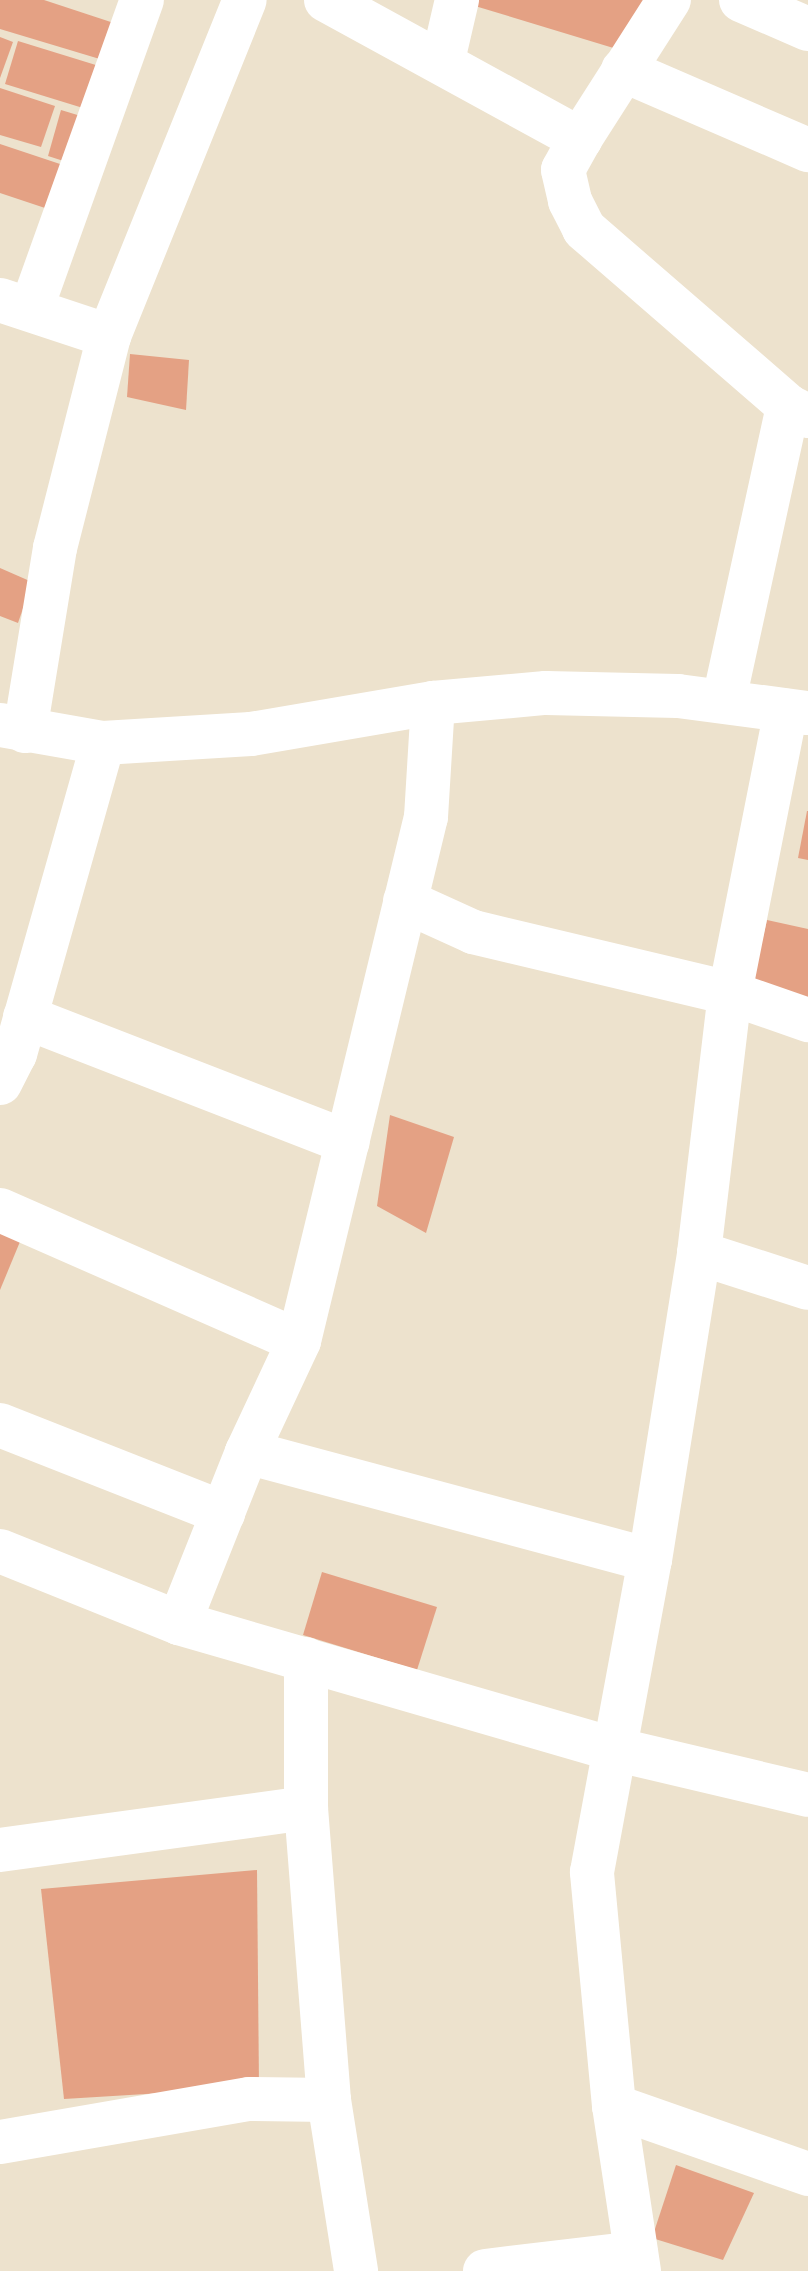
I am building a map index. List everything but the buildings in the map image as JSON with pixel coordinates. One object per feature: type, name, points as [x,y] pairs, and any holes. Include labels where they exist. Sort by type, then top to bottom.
[{"type":"street","points":[[245,0],[109,336],[13,728],[103,743],[251,734],[433,703],[546,693],[724,700],[797,712],[730,993],[699,1253],[650,1560],[592,1872],[614,2106],[638,2262],[485,2271]]},
{"type":"street","points":[[326,0],[443,60],[580,139]]},
{"type":"street","points":[[443,60],[457,0]]},
{"type":"street","points":[[669,0],[563,170],[570,201],[584,229],[798,411],[724,700]]},
{"type":"street","points":[[741,0],[808,29]]},
{"type":"street","points":[[109,336],[16,303],[136,2]]},
{"type":"street","points":[[623,70],[808,150]]},
{"type":"street","points":[[179,1623],[247,1452],[299,1341],[426,817],[433,703]]},
{"type":"street","points":[[103,743],[10,1051],[348,1142]]},
{"type":"street","points":[[405,901],[473,932],[730,993],[808,1020]]},
{"type":"street","points":[[0,1210],[299,1341]]},
{"type":"street","points":[[699,1253],[808,1288]]},
{"type":"street","points":[[0,1425],[223,1513]]},
{"type":"street","points":[[247,1452],[650,1560]]},
{"type":"street","points":[[0,1551],[179,1623],[614,1749],[808,1795]]},
{"type":"street","points":[[306,1659],[306,1808],[329,2100],[356,2271]]},
{"type":"street","points":[[0,1850],[306,1808]]},
{"type":"street","points":[[0,2142],[249,2099],[329,2100]]},
{"type":"street","points":[[614,2106],[808,2174]]}]
